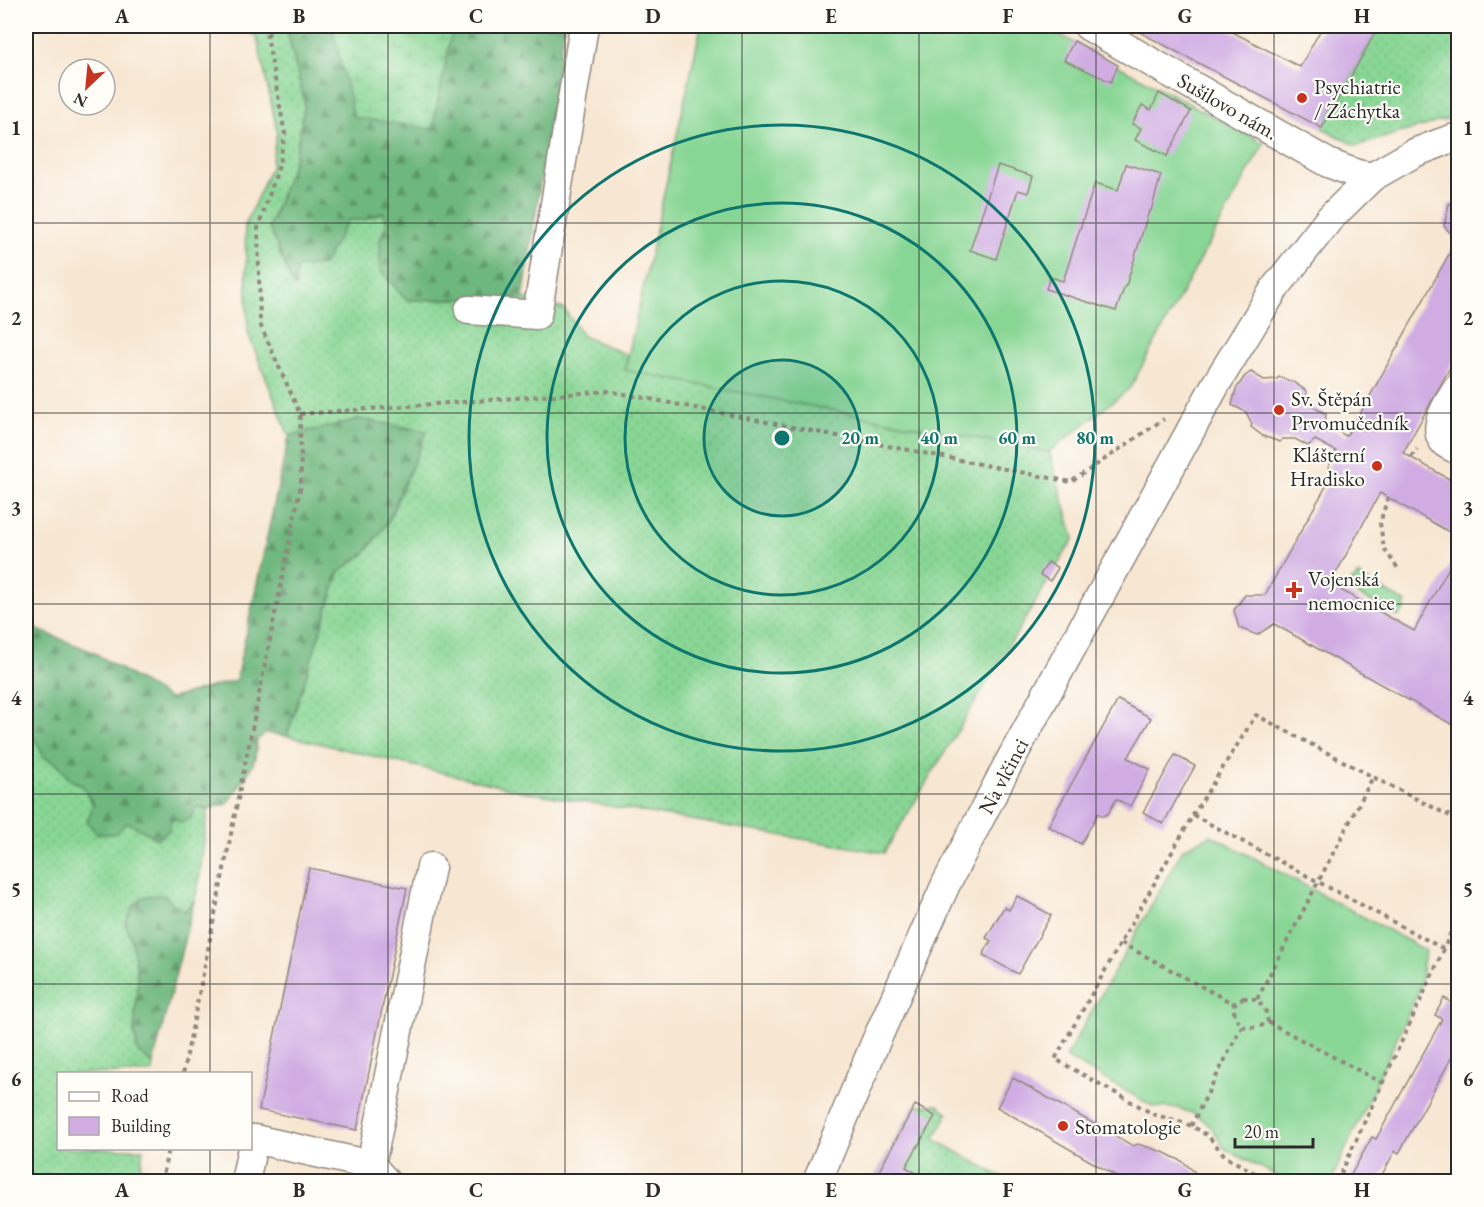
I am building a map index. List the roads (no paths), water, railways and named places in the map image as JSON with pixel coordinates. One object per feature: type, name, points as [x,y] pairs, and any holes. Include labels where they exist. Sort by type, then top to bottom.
[{"type":"street","points":[[469,310],[537,315],[584,26]]},
{"type":"street","name":"Sušilovo nám.","points":[[1088,26],[1328,163],[1350,172],[1372,177]]},
{"type":"street","points":[[1372,177],[1414,153],[1458,137]]},
{"type":"street","name":"Na vlčinci","points":[[817,1182],[876,1041],[946,884],[1006,768],[1216,384],[1275,288],[1330,218],[1372,177]]},
{"type":"street","points":[[1458,388],[1446,409],[1440,427],[1440,435],[1446,443],[1458,450]]},
{"type":"street","points":[[252,1149],[254,1139],[379,1173],[431,867]]},
{"type":"street","points":[[245,1182],[252,1150]]},
{"type":"place","name":"Psychiatrie / Záchytka","points":[[1302,98]]},
{"type":"place","name":"Sv. Štěpán Prvomučedník","points":[[1279,410]]},
{"type":"place","name":"Klášterní Hradisko","points":[[1377,466]]},
{"type":"place","name":"Vojenská nemocnice","points":[[1294,590]]},
{"type":"place","name":"Stomatologie","points":[[1063,1126]]}]
